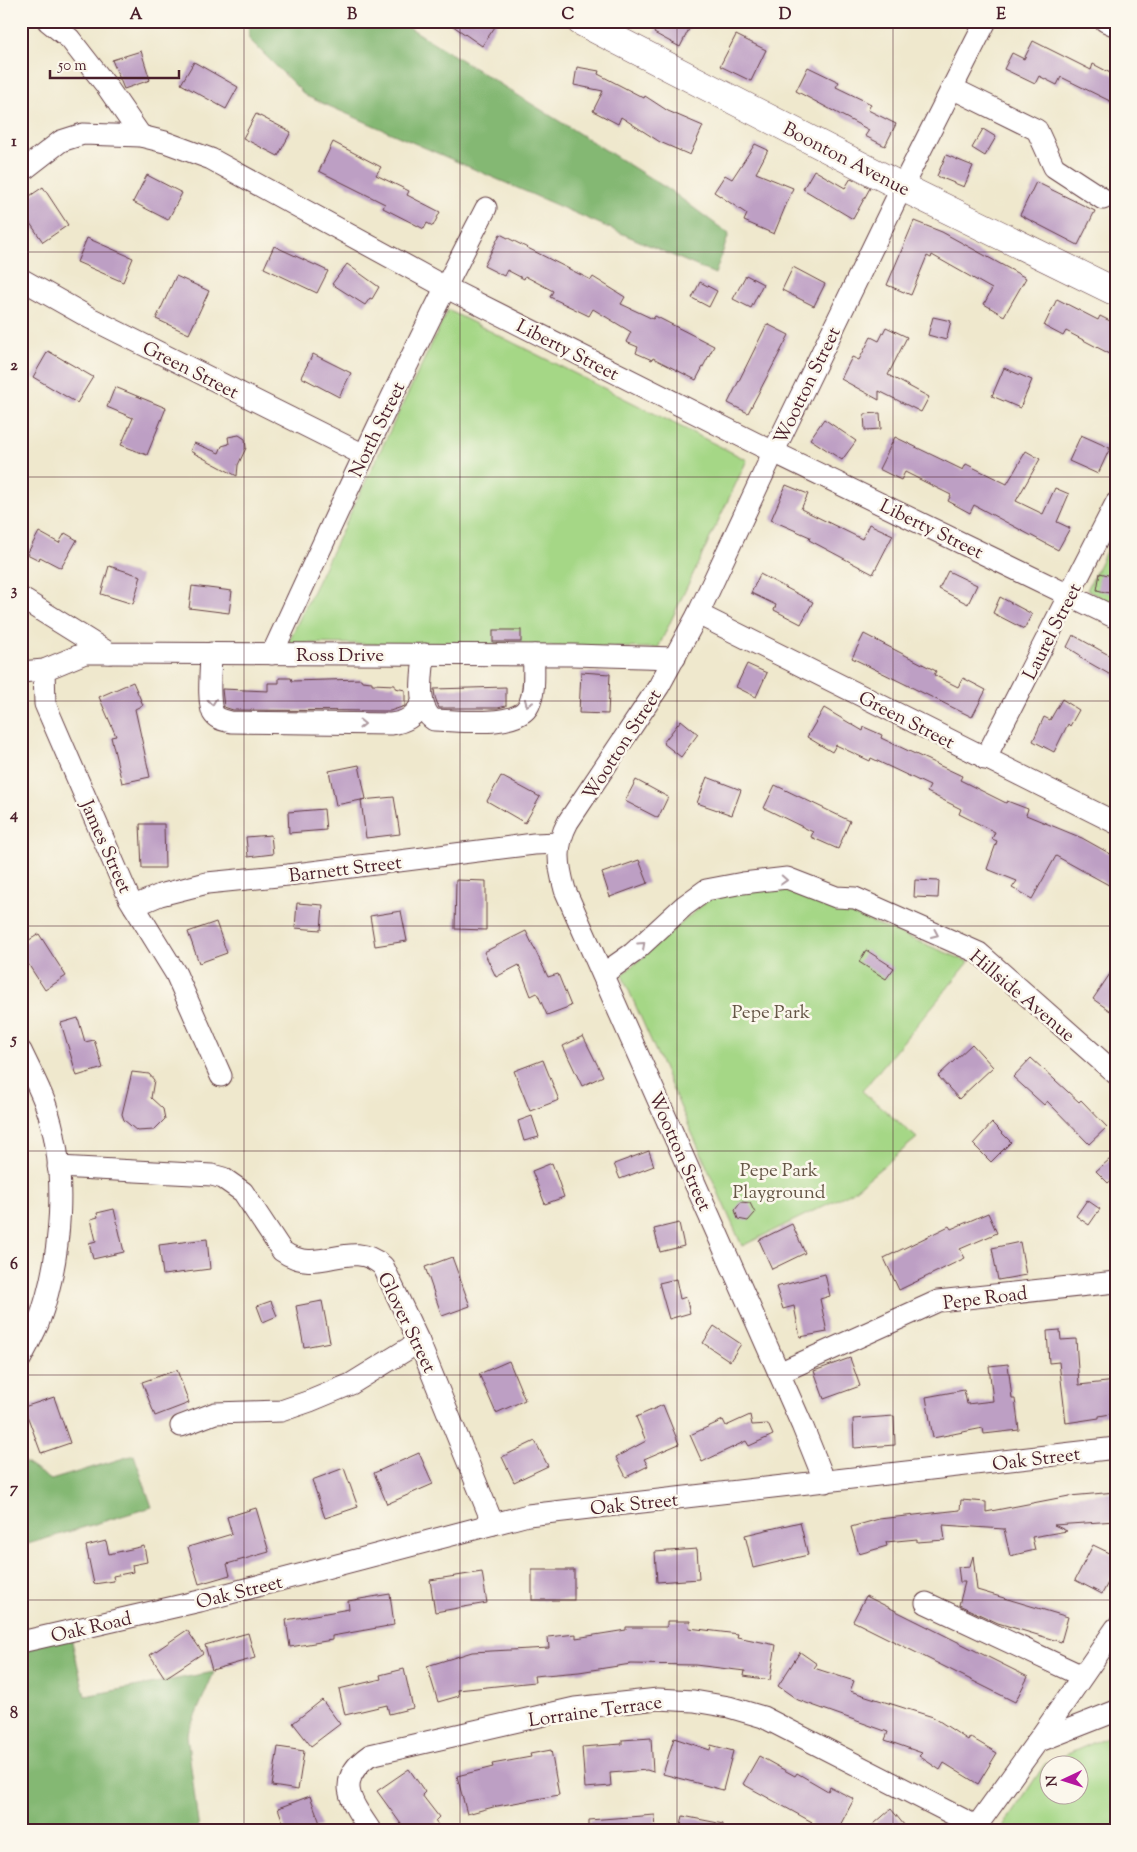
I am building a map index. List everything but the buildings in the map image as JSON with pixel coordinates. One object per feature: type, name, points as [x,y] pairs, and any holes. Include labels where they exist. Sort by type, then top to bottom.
[{"type":"main road","name":"Boonton Avenue","points":[[580,21],[902,187],[1116,292]]},
{"type":"street","points":[[48,21],[70,38],[106,84],[141,136]]},
{"type":"street","name":"Wootton Street","points":[[825,1482],[779,1373],[565,890],[559,868],[559,843],[568,822],[654,694],[698,614],[774,451],[902,187],[986,21]]},
{"type":"street","points":[[1105,21],[1116,26]]},
{"type":"street","points":[[952,88],[1037,130],[1054,167],[1103,199]]},
{"type":"street","name":"Liberty Street","points":[[21,172],[51,148],[72,137],[83,134],[141,136],[211,159],[445,287],[774,451],[1116,618]]},
{"type":"street","name":"North Street","points":[[272,654],[364,455],[445,287],[486,208]]},
{"type":"street","name":"Green Street","points":[[21,279],[90,318],[364,455]]},
{"type":"street","name":"Laurel Street","points":[[985,759],[1116,503]]},
{"type":"street","points":[[21,598],[109,653]]},
{"type":"street","name":"Green Street","points":[[698,614],[1116,823]]},
{"type":"street","points":[[21,672],[44,670],[85,653],[109,653]]},
{"type":"street","name":"Ross Drive","points":[[109,653],[424,654],[675,658]]},
{"type":"street","points":[[211,654],[211,702],[213,713],[218,718],[231,722],[391,724],[405,722],[422,703]]},
{"type":"street","points":[[424,654],[422,703],[428,717],[434,720],[508,720],[521,716],[528,706],[533,690],[534,655]]},
{"type":"street","name":"James Street","points":[[44,670],[45,704],[134,906],[176,974],[221,1076]]},
{"type":"street","name":"Barnett Street","points":[[134,906],[160,895],[207,883],[288,875],[534,844],[559,843]]},
{"type":"street","name":"Hillside Avenue","points":[[603,974],[633,952],[684,906],[706,890],[743,883],[787,878],[836,897],[855,898],[979,953],[1116,1074]]},
{"type":"street","points":[[21,1051],[45,1103],[54,1137],[60,1196],[56,1243],[51,1271],[38,1324],[21,1358]]},
{"type":"street","name":"Glover Street","points":[[58,1167],[212,1175],[224,1178],[234,1184],[250,1201],[262,1225],[282,1252],[292,1258],[315,1262],[351,1254],[363,1254],[383,1266],[420,1342],[493,1524]]},
{"type":"street","name":"Pepe Road","points":[[779,1373],[938,1301],[1116,1282]]},
{"type":"street","points":[[182,1426],[214,1413],[281,1411],[351,1384],[420,1342]]},
{"type":"street","name":"Oak Street","points":[[162,1610],[528,1515],[1116,1448]]},
{"type":"street","points":[[926,1603],[1082,1676]]},
{"type":"street","name":"Oak Road","points":[[21,1642],[162,1610]]},
{"type":"street","points":[[974,1828],[1037,1742],[1116,1628]]},
{"type":"street","name":"Lorraine Terrace","points":[[371,1831],[348,1793],[349,1781],[353,1770],[370,1754],[575,1708],[658,1699],[694,1701],[729,1707],[762,1717],[974,1828]]},
{"type":"street","points":[[1037,1742],[1116,1711]]},
{"type":"green space","points":[[248,21],[399,21],[671,191],[729,234],[715,274],[306,96],[249,39]]},
{"type":"green space","points":[[448,310],[747,460],[658,648],[288,643]]},
{"type":"green space","points":[[1116,531],[1116,606],[1087,590]]},
{"type":"green space","name":"Pepe Park","points":[[785,887],[969,962],[862,1091],[917,1138],[852,1192],[742,1246],[622,975],[714,895]]},
{"type":"green space","points":[[134,1455],[152,1507],[21,1546],[21,1460],[51,1480]]},
{"type":"green space","points":[[68,1625],[85,1696],[214,1672],[187,1735],[199,1831],[21,1831],[21,1636]]},
{"type":"green space","points":[[1109,1736],[1116,1751],[1116,1831],[1000,1831],[1040,1771],[1040,1804],[1090,1804],[1090,1754],[1068,1754]]},
{"type":"park label","name":"Pepe Park Playground","points":[[779,1180]]}]
